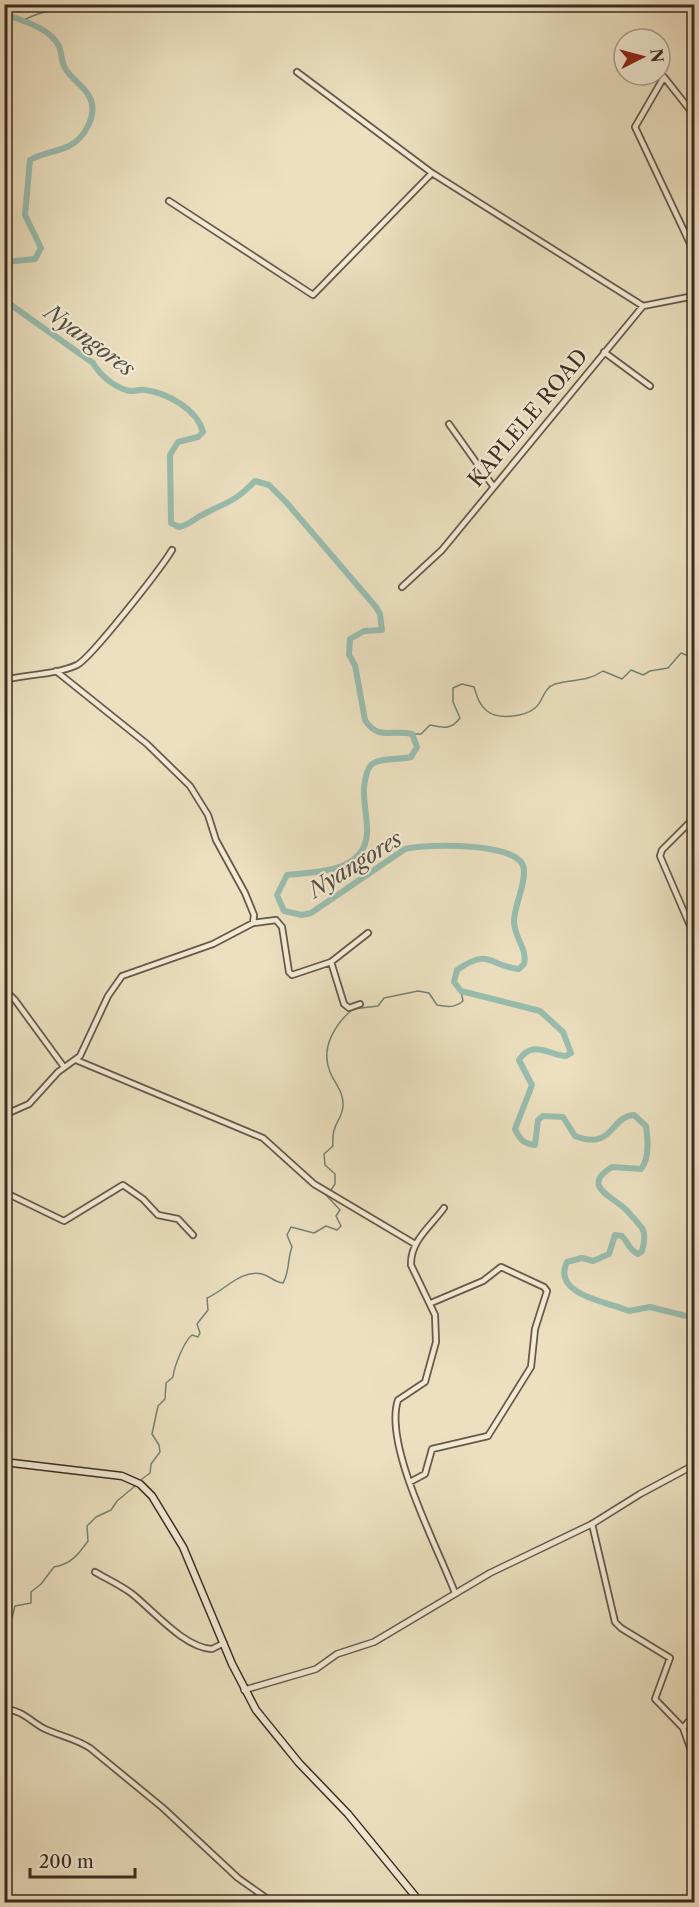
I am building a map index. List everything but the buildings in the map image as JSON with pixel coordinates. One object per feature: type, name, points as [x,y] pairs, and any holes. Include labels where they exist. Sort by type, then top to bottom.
[{"type":"main road","points":[[4,1462],[122,1476],[137,1483],[162,1509],[174,1530],[244,1690],[267,1726],[348,1814],[420,1902]]},
{"type":"street","points":[[297,72],[432,173],[643,306],[694,296]]},
{"type":"street","points":[[694,115],[664,77],[635,127],[694,252]]},
{"type":"street","points":[[169,201],[313,295],[432,173]]},
{"type":"street","name":"KAPLELE ROAD","points":[[402,587],[442,550],[643,306]]},
{"type":"street","points":[[604,352],[650,386]]},
{"type":"street","points":[[449,424],[493,486]]},
{"type":"street","points":[[4,680],[32,673],[56,671],[80,663],[91,654],[172,550]]},
{"type":"street","points":[[56,671],[147,744],[190,786],[208,815],[216,840],[245,893],[254,915],[253,923]]},
{"type":"street","points":[[694,818],[664,848],[660,856],[694,935]]},
{"type":"street","points":[[4,1115],[29,1104],[64,1067],[76,1060],[87,1044],[111,991],[122,976],[213,944],[253,923],[272,920],[280,925],[290,975],[331,962],[368,933]]},
{"type":"street","points":[[331,962],[344,1004],[350,1008],[360,1004]]},
{"type":"street","points":[[4,994],[9,994],[15,1000],[64,1067]]},
{"type":"street","points":[[76,1060],[266,1140],[314,1184],[415,1244]]},
{"type":"street","points":[[4,1192],[64,1221],[123,1185],[144,1199],[158,1215],[177,1218],[193,1235]]},
{"type":"street","points":[[444,1208],[415,1244],[411,1265],[431,1303],[437,1329],[427,1378],[421,1387],[399,1399],[396,1406],[398,1451],[455,1593]]},
{"type":"street","points":[[410,1482],[426,1472],[432,1449],[488,1436],[492,1432],[506,1404],[531,1367],[535,1329],[547,1291],[544,1287],[501,1268],[483,1281],[431,1303]]},
{"type":"street","points":[[244,1690],[316,1669],[337,1654],[374,1642],[490,1573],[592,1524],[640,1494],[694,1465]]},
{"type":"street","points":[[592,1524],[615,1622],[670,1658],[670,1664],[660,1680],[656,1700],[683,1728],[694,1759]]},
{"type":"street","points":[[95,1572],[131,1593],[178,1634],[197,1645],[212,1649],[224,1643]]},
{"type":"street","points":[[6,1709],[18,1710],[40,1726],[74,1738],[90,1748],[163,1808],[238,1878],[272,1902]]},
{"type":"street","points":[[683,1728],[694,1715]]},
{"type":"waterway","points":[[24,20],[52,9],[56,7],[56,4]]},
{"type":"waterway","name":"Nyangores","points":[[4,14],[42,29],[55,39],[64,66],[86,92],[92,103],[89,124],[75,142],[30,160],[25,215],[41,248],[35,259],[4,262]]},
{"type":"waterway","name":"Nyangores","points":[[4,300],[93,363],[103,376],[116,386],[128,391],[145,390],[162,395],[188,409],[195,416],[203,432],[198,437],[178,442],[170,455],[171,523],[179,527],[186,525],[236,498],[255,481],[269,485],[376,607],[380,614],[382,630],[364,631],[350,639],[349,655],[355,665],[365,720],[375,730],[381,732],[412,734],[417,747],[411,757],[375,762],[369,767],[364,787],[367,828],[364,847],[348,863],[336,868],[287,875],[277,895],[284,911],[302,915],[311,913],[405,849],[432,846],[472,847],[508,854],[519,861],[524,870],[524,876],[514,926],[524,953],[524,964],[519,969],[489,960],[476,960],[457,970],[454,982],[461,991],[540,1011],[563,1032],[571,1053],[566,1056],[535,1049],[524,1054],[519,1060],[532,1085],[515,1129],[523,1141],[535,1145],[538,1120],[543,1116],[563,1117],[575,1136],[597,1139],[610,1132],[626,1117],[634,1115],[646,1126],[647,1131],[647,1154],[641,1169],[612,1167],[599,1179],[599,1184],[605,1194],[626,1209],[642,1228],[644,1236],[642,1251],[638,1254],[630,1248],[622,1236],[615,1235],[609,1254],[593,1261],[582,1258],[567,1262],[564,1273],[567,1282],[584,1296],[629,1311],[650,1307],[694,1318]]},
{"type":"waterway","points":[[412,734],[421,734],[430,725],[447,727],[457,722],[460,718],[453,702],[453,688],[462,684],[474,687],[480,703],[487,711],[498,716],[511,716],[524,714],[535,708],[548,689],[555,684],[585,679],[603,671],[622,679],[631,670],[643,675],[650,671],[668,668],[681,653],[694,658]]},
{"type":"waterway","points":[[138,1482],[150,1473],[151,1464],[160,1452],[159,1445],[152,1434],[158,1406],[165,1399],[166,1383],[173,1377],[177,1361],[186,1343],[192,1335],[198,1337],[200,1333],[197,1324],[208,1310],[207,1298],[240,1278],[254,1273],[283,1283],[292,1247],[287,1235],[291,1227],[314,1233],[326,1226],[337,1230],[341,1226],[336,1216],[340,1210],[327,1196],[335,1184],[335,1174],[325,1165],[324,1154],[333,1146],[335,1127],[343,1106],[341,1092],[327,1063],[328,1045],[335,1029],[353,1009],[378,1006],[384,998],[418,991],[429,993],[437,1005],[451,1006],[463,1001],[461,991]]},
{"type":"waterway","points":[[4,1625],[12,1618],[15,1606],[31,1603],[31,1592],[41,1584],[54,1567],[70,1561],[81,1551],[88,1541],[87,1526],[96,1517],[111,1510],[117,1501],[135,1486]]}]
